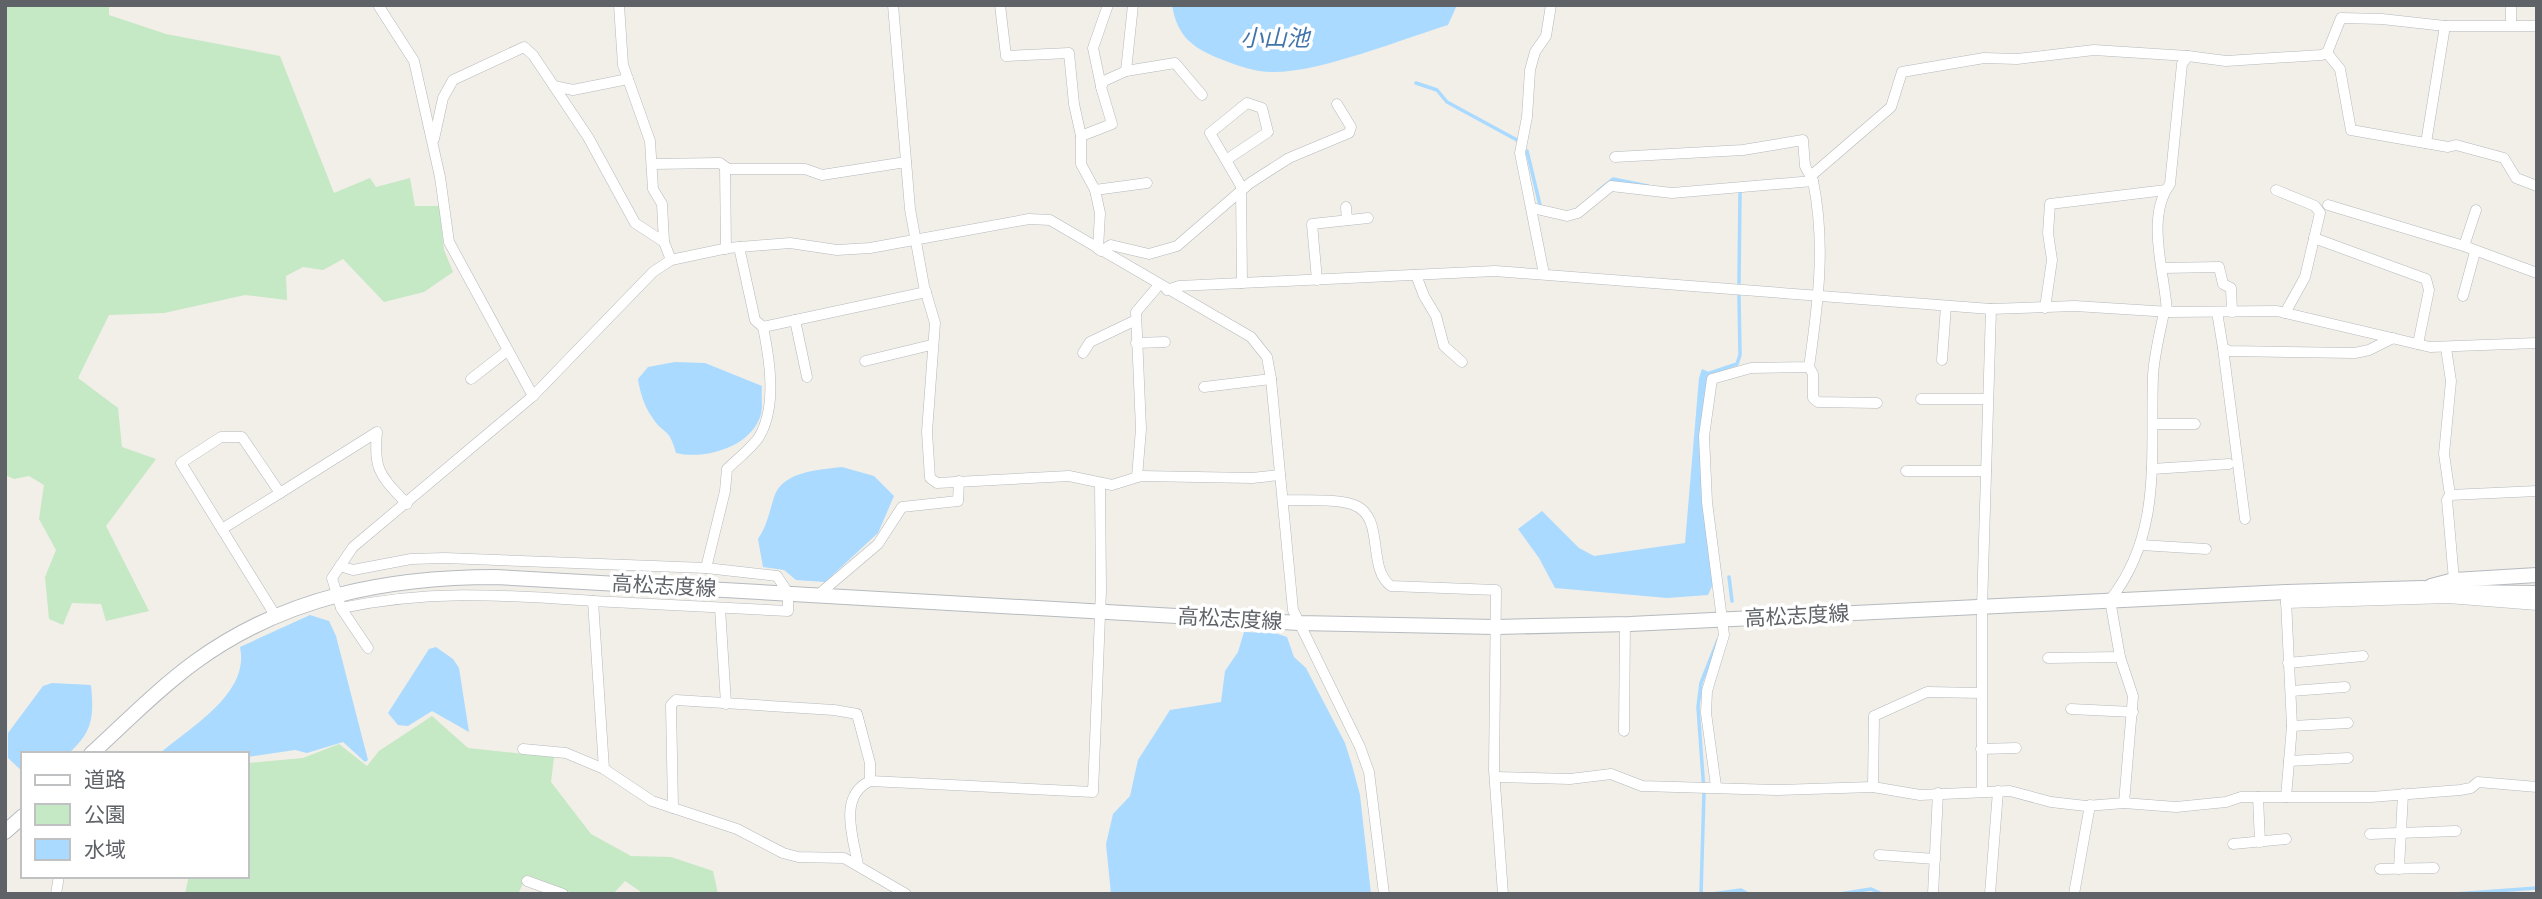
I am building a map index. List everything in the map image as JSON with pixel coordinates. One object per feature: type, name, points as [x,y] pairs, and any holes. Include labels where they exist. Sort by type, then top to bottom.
[{"type":"main road","name":"高松志度線","points":[[2422,588],[2454,580],[2537,575]]},
{"type":"main road","name":"高松志度線","points":[[93,752],[193,663],[234,636],[275,615],[339,601],[383,583],[454,577],[788,593],[1299,623],[1496,627],[1720,620],[2110,600],[2286,598],[2422,588],[2537,593]]},
{"type":"main road","points":[[5,832],[21,818]]},
{"type":"street","points":[[378,5],[414,61],[433,144],[449,242],[533,396]]},
{"type":"street","points":[[619,5],[623,65],[650,141],[653,188],[662,204],[664,242],[671,260]]},
{"type":"street","points":[[893,5],[915,241],[935,323],[931,345],[930,478],[937,483],[1069,476],[1112,485],[1137,477],[1252,478],[1280,475]]},
{"type":"street","points":[[1000,5],[1006,56],[1069,53],[1081,136],[1081,164],[1096,190],[1100,213],[1099,250]]},
{"type":"street","points":[[1081,136],[1112,124],[1093,48],[1108,5]]},
{"type":"street","points":[[1126,71],[1133,5]]},
{"type":"street","points":[[1544,274],[1520,153],[1527,117],[1530,70],[1535,52],[1546,36],[1551,5]]},
{"type":"street","points":[[2511,5],[2511,25]]},
{"type":"street","points":[[2327,53],[2341,19],[2382,19],[2445,26],[2537,26]]},
{"type":"street","points":[[2426,143],[2445,26]]},
{"type":"street","points":[[433,144],[443,98],[453,80],[524,47],[533,55],[589,137],[635,223],[664,242]]},
{"type":"street","points":[[1532,208],[1567,216],[1578,213],[1611,186],[1672,193],[1812,178],[1891,107],[1902,72],[1983,58],[2017,59],[2094,50],[2226,61],[2327,53]]},
{"type":"street","points":[[2327,53],[2340,69],[2351,130],[2426,143],[2456,145],[2504,158],[2516,178],[2537,186]]},
{"type":"street","points":[[2124,803],[2133,696],[2120,657],[2110,600],[2136,559],[2141,545],[2152,468],[2155,424],[2153,376],[2165,312],[2160,199],[2170,184],[2182,64],[2188,56]]},
{"type":"street","points":[[1101,86],[1104,80],[1126,71],[1175,63],[1202,95]]},
{"type":"street","points":[[554,86],[582,90],[628,79]]},
{"type":"street","points":[[1226,160],[1268,132],[1262,108],[1247,103],[1210,132],[1241,192],[1242,283]]},
{"type":"street","points":[[1099,250],[1111,245],[1137,253],[1161,253],[1177,246],[1241,192],[1289,158],[1349,133],[1351,127],[1338,104]]},
{"type":"street","points":[[1615,157],[1743,150],[1803,140],[1805,166],[1812,178],[1821,229],[1819,295],[1809,367],[1813,374],[1813,398],[1818,402],[1877,403]]},
{"type":"street","points":[[652,164],[677,166],[720,163],[725,167],[805,169],[822,175],[906,162]]},
{"type":"street","points":[[725,167],[726,249]]},
{"type":"street","points":[[1096,190],[1147,183]]},
{"type":"street","points":[[2045,308],[2052,260],[2048,233],[2050,204],[2166,190]]},
{"type":"street","points":[[2276,190],[2315,206],[2319,213],[2305,277],[2285,313]]},
{"type":"street","points":[[2328,205],[2464,246],[2537,273]]},
{"type":"street","points":[[1346,207],[1347,220]]},
{"type":"street","points":[[2464,246],[2476,210]]},
{"type":"street","points":[[1317,280],[1312,224],[1368,218]]},
{"type":"street","points":[[368,648],[339,601],[332,578],[354,547],[533,396],[653,272],[671,260],[739,247],[790,243],[848,249],[915,241],[1029,219],[1050,220],[1251,337],[1267,357],[1293,610],[1360,747],[1368,772],[1384,894]]},
{"type":"street","points":[[2314,238],[2426,279],[2429,290],[2418,344]]},
{"type":"street","points":[[706,568],[725,491],[727,469],[758,439],[768,419],[768,351],[763,327],[755,320],[739,247]]},
{"type":"street","points":[[2463,296],[2475,252]]},
{"type":"street","points":[[2162,268],[2219,267],[2223,284],[2231,288],[2232,312]]},
{"type":"street","points":[[1137,477],[1140,429],[1136,312],[1163,287],[1495,271],[1991,309],[2285,313],[2446,348],[2537,342]]},
{"type":"street","points":[[1416,275],[1423,296],[1436,316],[1444,346],[1462,362]]},
{"type":"street","points":[[763,327],[926,292]]},
{"type":"street","points":[[1942,360],[1946,306]]},
{"type":"street","points":[[1982,790],[1982,607],[1991,309]]},
{"type":"street","points":[[2217,312],[2245,519]]},
{"type":"street","points":[[795,320],[807,377]]},
{"type":"street","points":[[1083,353],[1090,342],[1136,320]]},
{"type":"street","points":[[2223,348],[2355,353],[2369,350],[2393,338]]},
{"type":"street","points":[[1136,343],[1165,342]]},
{"type":"street","points":[[865,361],[931,345]]},
{"type":"street","points":[[2446,348],[2451,381],[2444,454],[2450,495],[2447,500],[2454,580]]},
{"type":"street","points":[[471,379],[507,351]]},
{"type":"street","points":[[1708,787],[1706,702],[1710,677],[1724,635],[1707,502],[1704,436],[1712,379],[1751,368],[1809,367]]},
{"type":"street","points":[[1204,387],[1271,379]]},
{"type":"street","points":[[1921,399],[1988,399]]},
{"type":"street","points":[[2155,424],[2195,424]]},
{"type":"street","points":[[222,529],[377,432],[375,456],[379,474],[407,504]]},
{"type":"street","points":[[275,615],[181,463],[221,437],[242,437],[280,493]]},
{"type":"street","points":[[2152,468],[2229,464]]},
{"type":"street","points":[[1906,471],[1986,471]]},
{"type":"street","points":[[818,595],[878,544],[902,507],[910,503],[958,501],[959,481]]},
{"type":"street","points":[[858,865],[851,803],[858,789],[870,781],[1093,792],[1100,611],[1100,484]]},
{"type":"street","points":[[2450,495],[2537,491]]},
{"type":"street","points":[[1283,500],[1353,504],[1363,510],[1369,518],[1385,582],[1401,589],[1496,590],[1495,777],[1503,894]]},
{"type":"street","points":[[2141,545],[2206,549]]},
{"type":"street","points":[[339,601],[463,593],[788,611],[788,593],[778,576],[706,568],[445,558],[411,559],[353,570],[340,566]]},
{"type":"street","points":[[2286,797],[2292,726],[2286,598],[2448,598],[2537,605]]},
{"type":"street","points":[[593,601],[604,769]]},
{"type":"street","points":[[720,608],[726,704]]},
{"type":"street","points":[[1624,731],[1625,624]]},
{"type":"street","points":[[2288,663],[2363,656]]},
{"type":"street","points":[[2048,658],[2120,657]]},
{"type":"street","points":[[2291,691],[2346,687]]},
{"type":"street","points":[[1873,787],[1874,716],[1927,692],[1981,693]]},
{"type":"street","points":[[673,808],[671,705],[676,699],[857,714],[870,763],[870,781]]},
{"type":"street","points":[[2071,709],[2133,712]]},
{"type":"street","points":[[2292,726],[2348,723]]},
{"type":"street","points":[[1981,749],[2016,748]]},
{"type":"street","points":[[523,749],[566,753],[604,769],[652,801],[737,829],[783,853],[798,857],[844,858],[905,894]]},
{"type":"street","points":[[2289,761],[2348,758]]},
{"type":"street","points":[[1495,777],[1570,779],[1611,774],[1642,786],[1776,790],[1873,787],[1906,794],[1982,790],[2090,806],[2124,803],[2176,807],[2258,797],[2460,790],[2471,788],[2478,782],[2537,787]]},
{"type":"street","points":[[1990,894],[1998,791]]},
{"type":"street","points":[[1933,894],[1938,793]]},
{"type":"street","points":[[2399,869],[2403,794]]},
{"type":"street","points":[[2258,797],[2260,842]]},
{"type":"street","points":[[2074,894],[2090,806]]},
{"type":"street","points":[[2370,834],[2456,831]]},
{"type":"street","points":[[2233,844],[2286,839]]},
{"type":"street","points":[[1878,855],[1935,859]]},
{"type":"street","points":[[2380,869],[2434,868]]},
{"type":"street","points":[[527,881],[563,894]]},
{"type":"green space","points":[[5,5],[109,5],[109,15],[166,34],[280,56],[334,193],[370,178],[376,187],[410,178],[415,206],[439,206],[444,250],[453,272],[424,292],[384,302],[343,259],[323,270],[303,267],[286,276],[287,300],[245,295],[164,313],[109,315],[78,378],[118,408],[122,447],[156,459],[106,526],[149,611],[106,621],[101,604],[72,603],[63,625],[49,619],[45,577],[56,550],[39,519],[44,485],[29,476],[14,479],[5,475]]},
{"type":"green space","points":[[432,716],[468,748],[554,757],[551,782],[591,834],[631,856],[671,857],[713,871],[718,894],[644,894],[625,881],[613,894],[575,894],[527,875],[518,894],[185,894],[189,878],[248,878],[248,763],[303,758],[339,744],[367,766],[379,751]]},
{"type":"water","name":"小山池","points":[[1172,5],[1457,5],[1448,25],[1334,62],[1270,72],[1237,65],[1200,49],[1182,32]]},
{"type":"water","points":[[675,362],[705,363],[762,386],[761,414],[748,435],[738,443],[713,452],[688,455],[676,453],[668,434],[656,423],[647,408],[638,379],[648,367]]},
{"type":"water","points":[[1702,369],[1711,373],[1706,419],[1713,584],[1708,595],[1667,598],[1555,588],[1539,558],[1518,529],[1542,511],[1579,548],[1594,556],[1685,543],[1699,378]]},
{"type":"water","points":[[842,467],[874,476],[894,496],[878,533],[825,582],[796,580],[784,570],[763,567],[758,539],[779,488],[802,473]]},
{"type":"water","points":[[310,615],[329,621],[336,636],[368,760],[365,762],[343,742],[307,753],[295,750],[248,757],[248,752],[162,752],[201,721],[227,694],[236,680],[241,664],[240,647]]},
{"type":"water","points":[[1244,632],[1275,633],[1287,637],[1294,657],[1306,668],[1345,743],[1360,795],[1371,894],[1111,894],[1106,844],[1113,814],[1130,796],[1138,760],[1170,710],[1221,702],[1225,671],[1238,652]]},
{"type":"water","points":[[436,647],[453,659],[459,668],[469,732],[432,711],[408,726],[398,725],[388,713],[429,649]]},
{"type":"water","points":[[52,683],[91,685],[90,723],[83,738],[70,752],[21,752],[21,770],[8,758],[8,733],[43,686]]},
{"type":"waterway","points":[[1416,83],[1437,90],[1447,102],[1517,140]]},
{"type":"waterway","points":[[1527,151],[1540,205]]},
{"type":"waterway","points":[[1598,191],[1613,179],[1648,186]]},
{"type":"waterway","points":[[1739,283],[1740,192]]},
{"type":"waterway","points":[[1707,374],[1737,364],[1740,355],[1739,296]]},
{"type":"waterway","points":[[1729,577],[1732,601]]},
{"type":"waterway","points":[[1701,894],[1704,792],[1698,707],[1701,683],[1718,640]]},
{"type":"waterway","points":[[2455,894],[2537,888]]},
{"type":"waterway","points":[[1840,894],[1871,889],[1882,894]]},
{"type":"waterway","points":[[1712,894],[1741,890],[1748,894]]}]
